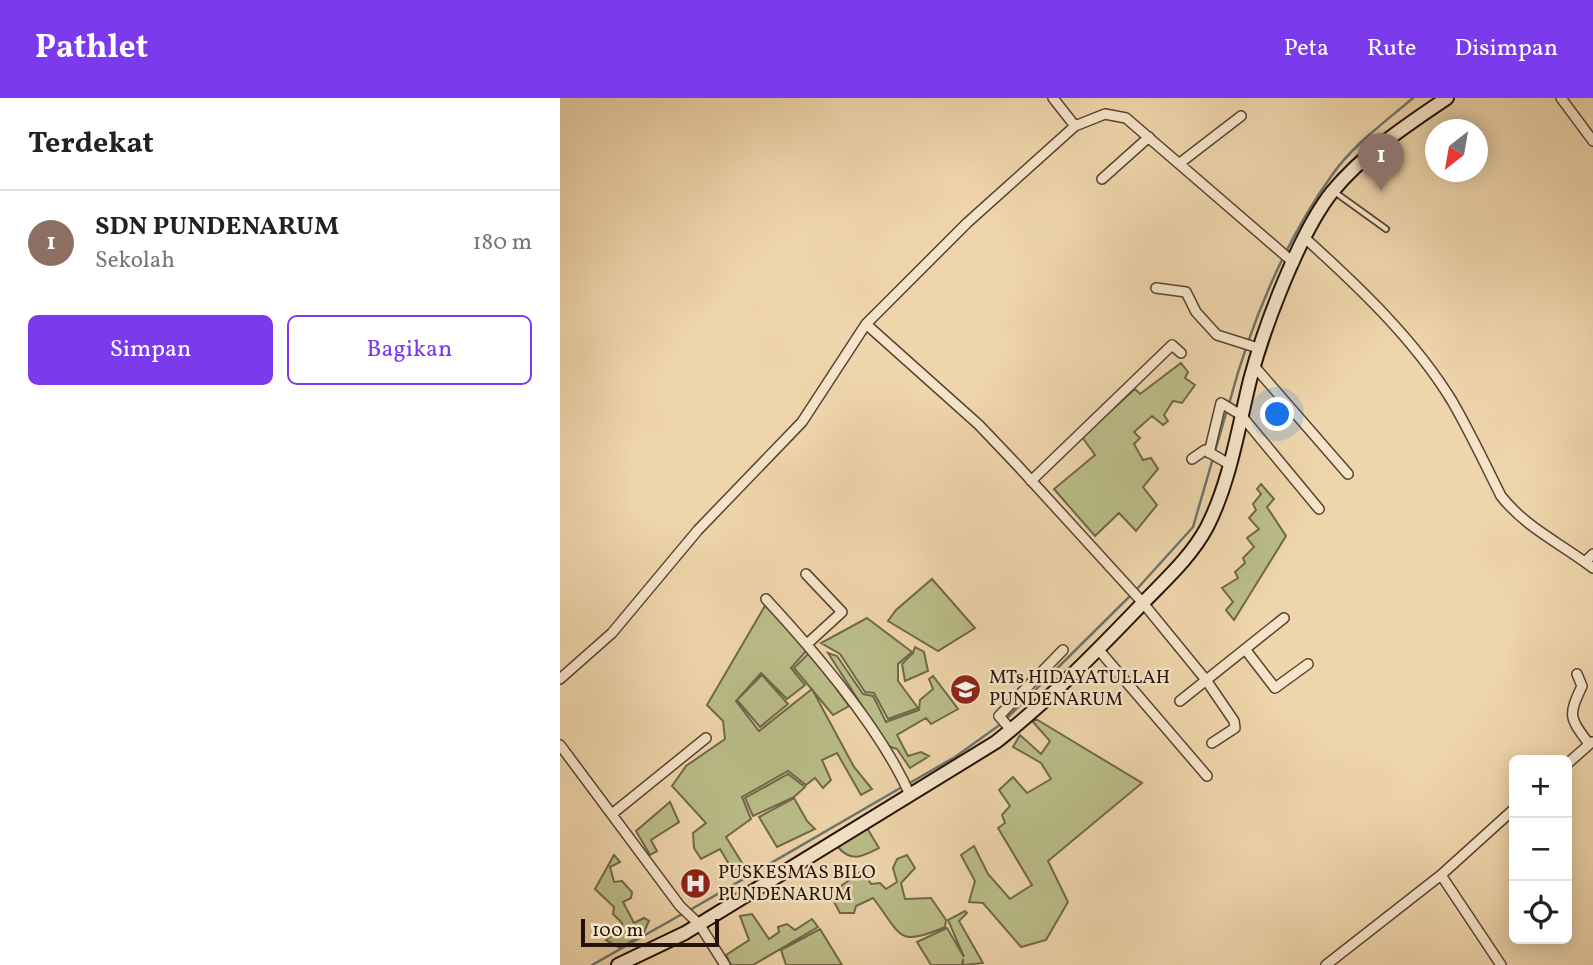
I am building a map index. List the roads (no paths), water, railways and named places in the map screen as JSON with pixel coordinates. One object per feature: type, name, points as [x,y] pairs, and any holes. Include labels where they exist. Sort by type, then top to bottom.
[{"type":"main road","points":[[618,965],[908,792],[960,767],[1098,649],[1141,601],[1175,570],[1206,529],[1223,488],[1217,457],[1233,410],[1254,366],[1256,347],[1291,261],[1333,191],[1375,152],[1447,98]]},
{"type":"street","points":[[1053,98],[1075,126]]},
{"type":"street","points":[[1561,98],[1593,141]]},
{"type":"street","points":[[560,679],[612,633],[698,530],[802,422],[866,324],[967,223],[1075,126],[1111,114],[1126,118],[1291,261]]},
{"type":"street","points":[[1180,163],[1241,116]]},
{"type":"street","points":[[1102,178],[1149,137]]},
{"type":"street","points":[[1306,239],[1386,316],[1423,361],[1451,401],[1501,496],[1511,509],[1536,530],[1589,565],[1593,554]]},
{"type":"street","points":[[1156,288],[1186,292],[1195,305],[1196,312],[1217,335],[1256,347]]},
{"type":"street","points":[[866,324],[979,425],[1141,601],[1206,680],[1236,726],[1212,743]]},
{"type":"street","points":[[1031,481],[1172,345],[1181,353]]},
{"type":"street","points":[[1254,366],[1348,474]]},
{"type":"street","points":[[1192,459],[1205,450],[1217,457],[1221,403],[1233,410],[1318,509]]},
{"type":"street","points":[[806,574],[842,612],[807,644]]},
{"type":"street","points":[[766,599],[807,644],[901,778],[908,792]]},
{"type":"street","points":[[1180,701],[1284,618]]},
{"type":"street","points":[[1098,649],[1207,776]]},
{"type":"street","points":[[1245,649],[1268,683],[1275,688],[1308,664]]},
{"type":"street","points":[[1007,725],[999,716],[1063,650]]},
{"type":"street","points":[[1572,760],[1591,743],[1571,716],[1571,707],[1581,688],[1581,679],[1577,674]]},
{"type":"street","points":[[1581,688],[1593,682]]},
{"type":"street","points":[[612,814],[706,738]]},
{"type":"street","points":[[560,745],[680,906],[696,920],[724,965]]},
{"type":"street","points":[[1326,965],[1441,875],[1509,814]]},
{"type":"street","points":[[1441,875],[1501,965]]},
{"type":"lane","points":[[1333,191],[1386,229]]},
{"type":"waterway","points":[[1229,404],[1247,344],[1270,285],[1315,201],[1350,154],[1413,98]]},
{"type":"waterway","points":[[1136,590],[1193,527],[1227,410]]},
{"type":"waterway","points":[[908,784],[955,757],[1001,724],[1131,595]]},
{"type":"waterway","points":[[690,910],[902,787]]},
{"type":"waterway","points":[[592,965],[684,913]]},
{"type":"place","name":"SDN PUNDENARUM","points":[[1381,191]]},
{"type":"place","name":"MTs HIDAYATULLAH PUNDENARUM","points":[[966,689]]},
{"type":"place","name":"PUSKESMAS BILO PUNDENARUM","points":[[695,884]]}]
